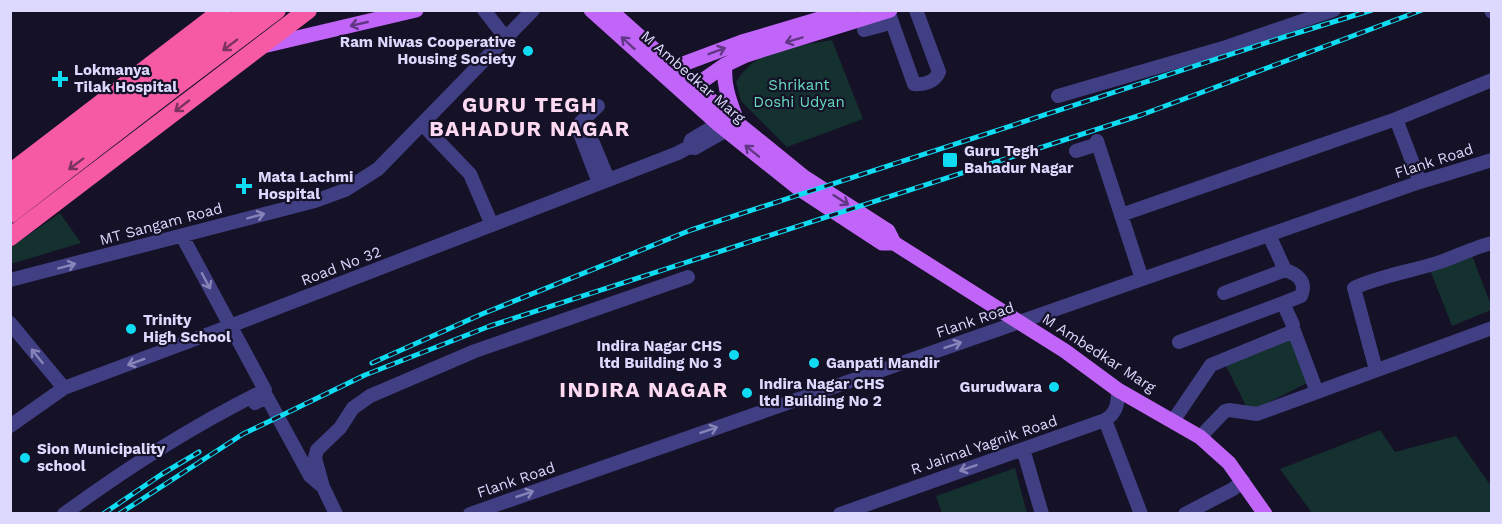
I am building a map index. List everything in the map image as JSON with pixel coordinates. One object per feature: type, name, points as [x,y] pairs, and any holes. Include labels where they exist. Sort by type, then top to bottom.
[{"type":"highway","points":[[10,174],[223,10]]},
{"type":"highway","points":[[10,194],[250,10]]},
{"type":"highway","points":[[13,225],[175,87],[277,10]]},
{"type":"highway","points":[[13,225],[40,215],[308,10]]},
{"type":"main road","points":[[263,46],[416,10]]},
{"type":"main road","name":"M Ambedkar Marg","points":[[591,10],[670,71]]},
{"type":"main road","name":"M Ambedkar Marg","points":[[610,10],[670,71],[728,124],[801,182],[873,230],[888,231],[894,243],[1065,351],[1118,390],[1200,437],[1219,452],[1265,513]]},
{"type":"main road","points":[[670,71],[742,42],[850,10]]},
{"type":"main road","points":[[690,89],[726,65],[819,20],[885,15]]},
{"type":"main road","points":[[726,65],[724,79],[728,96],[728,124]]},
{"type":"main road","points":[[10,174],[40,215]]},
{"type":"street","points":[[484,10],[505,37]]},
{"type":"street","name":"MT Sangam Road","points":[[10,280],[315,201],[345,190],[378,169],[533,10]]},
{"type":"street","points":[[885,15],[914,84],[920,84],[931,81],[939,72],[916,10]]},
{"type":"street","points":[[1217,45],[1319,10]]},
{"type":"street","points":[[1058,96],[1223,48],[1334,10]]},
{"type":"street","points":[[864,30],[885,15]]},
{"type":"street","points":[[885,15],[908,90]]},
{"type":"street","points":[[1121,215],[1396,119],[1491,80]]},
{"type":"street","points":[[598,106],[581,122],[578,128],[601,182]]},
{"type":"street","points":[[1396,119],[1420,182]]},
{"type":"street","points":[[422,124],[470,174],[492,225]]},
{"type":"street","name":"Road No 32","points":[[10,426],[64,388],[492,225],[689,147],[695,147],[728,124]]},
{"type":"street","points":[[1076,151],[1098,142],[1142,279]]},
{"type":"street","points":[[587,145],[601,182]]},
{"type":"street","name":"Flank Road","points":[[470,513],[1420,182],[1491,160]]},
{"type":"street","points":[[1269,235],[1285,270]]},
{"type":"street","points":[[64,513],[127,468],[226,409],[265,390],[182,236]]},
{"type":"street","points":[[1376,370],[1354,288],[1368,281],[1444,261],[1491,243]]},
{"type":"street","points":[[1179,342],[1301,296],[1304,289],[1302,280],[1295,273],[1285,270],[1224,293]]},
{"type":"street","points":[[336,513],[323,487],[315,458],[317,450],[340,428],[353,408],[370,396],[476,351],[688,277]]},
{"type":"street","points":[[1283,303],[1293,325]]},
{"type":"street","points":[[10,323],[64,388]]},
{"type":"street","points":[[1200,437],[1225,411],[1257,414],[1491,328]]},
{"type":"street","points":[[1173,421],[1211,365],[1294,331],[1317,392]]},
{"type":"street","points":[[1118,390],[1118,404],[1112,416],[1105,420],[1141,513]]},
{"type":"street","points":[[226,409],[234,413],[267,397],[310,476],[323,487]]},
{"type":"street","name":"R Jaimal Yagnik Road","points":[[840,513],[1105,420]]},
{"type":"street","points":[[1023,449],[1042,513]]},
{"type":"street","points":[[1185,513],[1233,489],[1243,481]]},
{"type":"green space","name":"Shrikant Doshi Udyan","points":[[832,40],[863,119],[787,147],[741,101],[736,82],[755,61],[766,55],[791,47]]},
{"type":"green space","points":[[60,213],[81,243],[11,264],[11,247]]},
{"type":"green space","points":[[1471,253],[1491,310],[1452,326],[1430,270]]},
{"type":"green space","points":[[1290,330],[1315,379],[1249,412],[1224,362]]},
{"type":"green space","points":[[1380,430],[1395,452],[1456,436],[1491,486],[1491,513],[1312,513],[1280,469]]},
{"type":"green space","points":[[1015,468],[1027,513],[942,513],[936,496]]},
{"type":"railway","points":[[372,363],[482,314],[691,230],[1372,10]]},
{"type":"railway","points":[[119,514],[243,434],[365,375],[490,326],[1141,115],[1422,10]]},
{"type":"railway","points":[[103,514],[199,452]]},
{"type":"place","name":"Ram Niwas Cooperative Housing Society","points":[[528,51]]},
{"type":"place","name":"Lokmanya Tilak Hospital","points":[[60,79]]},
{"type":"place","name":"Guru Tegh Bahadur Nagar","points":[[950,160]]},
{"type":"place","name":"Mata Lachmi Hospital","points":[[244,186]]},
{"type":"place","name":"Trinity High School","points":[[131,329]]},
{"type":"place","name":"Indira Nagar CHS ltd Building No 3","points":[[734,355]]},
{"type":"place","name":"Ganpati Mandir","points":[[814,363]]},
{"type":"place","name":"Gurudwara","points":[[1054,387]]},
{"type":"place","name":"Indira Nagar CHS ltd Building No 2","points":[[747,393]]},
{"type":"place","name":"Sion Municipality school","points":[[25,458]]},
{"type":"district","name":"GURU TEGH BAHADUR NAGAR","points":[[530,116]]},
{"type":"district","name":"INDIRA NAGAR","points":[[644,389]]}]
